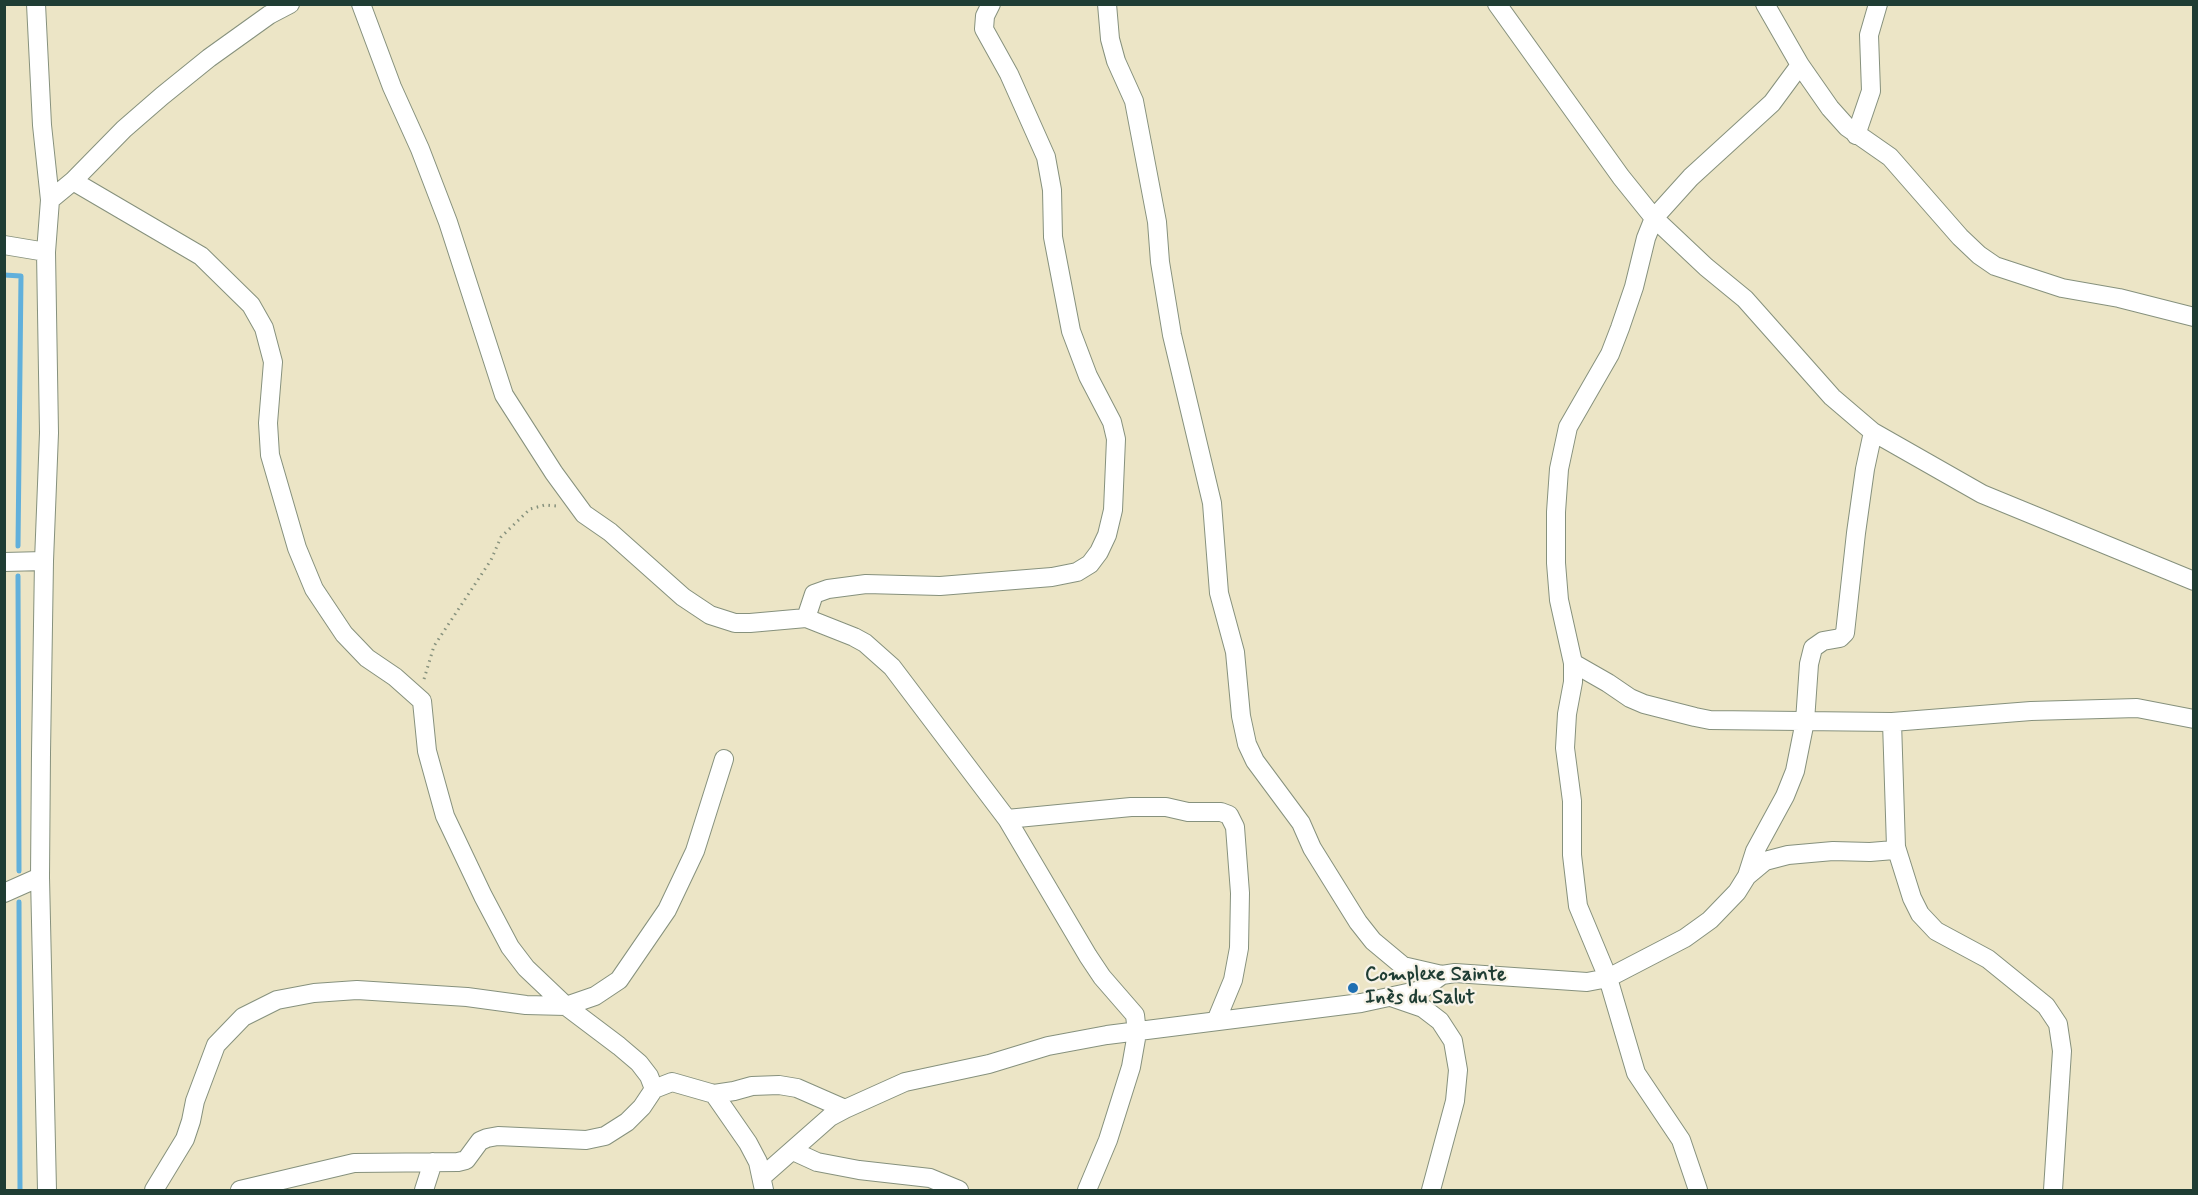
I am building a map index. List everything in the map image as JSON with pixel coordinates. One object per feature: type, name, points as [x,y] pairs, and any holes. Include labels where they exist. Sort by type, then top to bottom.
[{"type":"street","points":[[36,4],[42,125],[50,200],[46,252],[49,433],[44,561],[40,877],[47,1191]]},
{"type":"street","points":[[361,4],[392,87],[420,149],[448,222],[504,395],[554,473],[584,514],[610,532],[683,597],[710,615],[735,623],[806,618],[854,637],[871,648],[892,667],[1007,819],[1088,956],[1102,977],[1135,1015],[1137,1032],[1131,1067],[1108,1140],[1087,1191]]},
{"type":"street","points":[[806,618],[813,594],[828,589],[866,584],[951,585],[1053,577],[1077,572],[1090,564],[1107,535],[1113,510],[1116,439],[1113,422],[1088,376],[1071,331],[1053,237],[1052,190],[1046,157],[1026,108],[984,29],[985,16],[991,4]]},
{"type":"street","points":[[1107,4],[1110,39],[1116,61],[1134,100],[1157,222],[1160,262],[1172,335],[1212,503],[1219,593],[1235,652],[1241,716],[1247,744],[1255,761],[1300,823],[1312,849],[1358,922],[1373,941],[1403,966],[1442,975],[1455,973],[1575,982],[1608,978],[1685,938],[1710,920],[1737,892],[1747,876],[1755,851],[1785,796],[1795,771],[1805,721],[1809,664],[1813,648],[1823,641],[1840,638],[1845,633],[1856,533],[1873,432]]},
{"type":"street","points":[[1497,4],[1654,218],[1706,267],[1745,299],[1832,397],[1873,432],[1982,494],[2193,581]]},
{"type":"street","points":[[1766,4],[1800,65],[1830,108],[1856,135],[1890,157],[1960,237],[1979,255],[1995,266],[2062,288],[2119,298],[2193,317]]},
{"type":"street","points":[[1856,135],[1871,91],[1869,35],[1878,4]]},
{"type":"street","points":[[50,200],[162,96],[209,58],[283,6]]},
{"type":"street","points":[[1698,1191],[1681,1140],[1636,1073],[1608,978],[1578,906],[1572,855],[1572,801],[1565,748],[1573,663],[1559,600],[1556,512],[1559,469],[1568,427],[1613,346],[1634,287],[1646,238],[1654,218],[1684,184],[1772,103],[1800,65]]},
{"type":"street","points":[[73,181],[201,256],[251,305],[264,328],[273,362],[268,423],[270,455],[297,548],[314,589],[344,634],[367,658],[395,677],[422,701],[427,751],[445,816],[510,947],[526,968],[566,1006],[639,1063],[649,1076],[654,1089]]},
{"type":"street","points":[[4,245],[46,252]]},
{"type":"street","points":[[4,562],[44,561]]},
{"type":"street","points":[[1573,663],[1608,682],[1630,698],[1644,704],[1710,720],[1892,722],[2020,712],[2137,708],[2193,718]]},
{"type":"street","points":[[1892,722],[1896,847],[1912,898],[1920,914],[1936,932],[1988,959],[2046,1006],[2058,1024],[2062,1051],[2052,1191]]},
{"type":"street","points":[[154,1191],[185,1139],[195,1101],[216,1045],[243,1017],[277,1000],[314,993],[357,990],[467,997],[526,1005],[566,1006],[595,996],[619,980],[667,910],[695,851],[724,759]]},
{"type":"street","points":[[1007,819],[1131,807],[1166,807],[1188,812],[1221,812],[1229,815],[1235,827],[1240,893],[1239,948],[1233,980],[1216,1021]]},
{"type":"street","points":[[1747,876],[1765,861],[1788,855],[1833,850],[1889,851],[1896,847]]},
{"type":"street","points":[[4,893],[40,877]]},
{"type":"street","points":[[764,1183],[793,1151],[830,1117],[905,1082],[989,1064],[1048,1046],[1107,1035],[1361,1003],[1421,990],[1442,975]]},
{"type":"street","points":[[1391,997],[1423,1008],[1440,1021],[1453,1041],[1458,1070],[1455,1101],[1431,1191]]},
{"type":"street","points":[[240,1191],[354,1163],[458,1162],[466,1160],[480,1141],[498,1136],[586,1140],[605,1136],[627,1122],[642,1107],[654,1089],[672,1082],[714,1094],[753,1086],[779,1085],[797,1088],[845,1109]]},
{"type":"street","points":[[714,1094],[748,1143],[758,1162],[764,1183]]},
{"type":"street","points":[[793,1151],[817,1162],[859,1170],[930,1178],[959,1191]]},
{"type":"street","points":[[424,1191],[433,1162]]},
{"type":"path","points":[[422,701],[424,677],[434,646],[491,560],[501,537],[530,510],[545,505],[559,506],[584,514]]},
{"type":"waterway","points":[[4,275],[21,276],[18,546]]},
{"type":"waterway","points":[[18,576],[19,871]]},
{"type":"waterway","points":[[19,902],[20,1190]]},
{"type":"place","name":"Complexe Sainte Inès du Salut","points":[[1353,988]]}]
